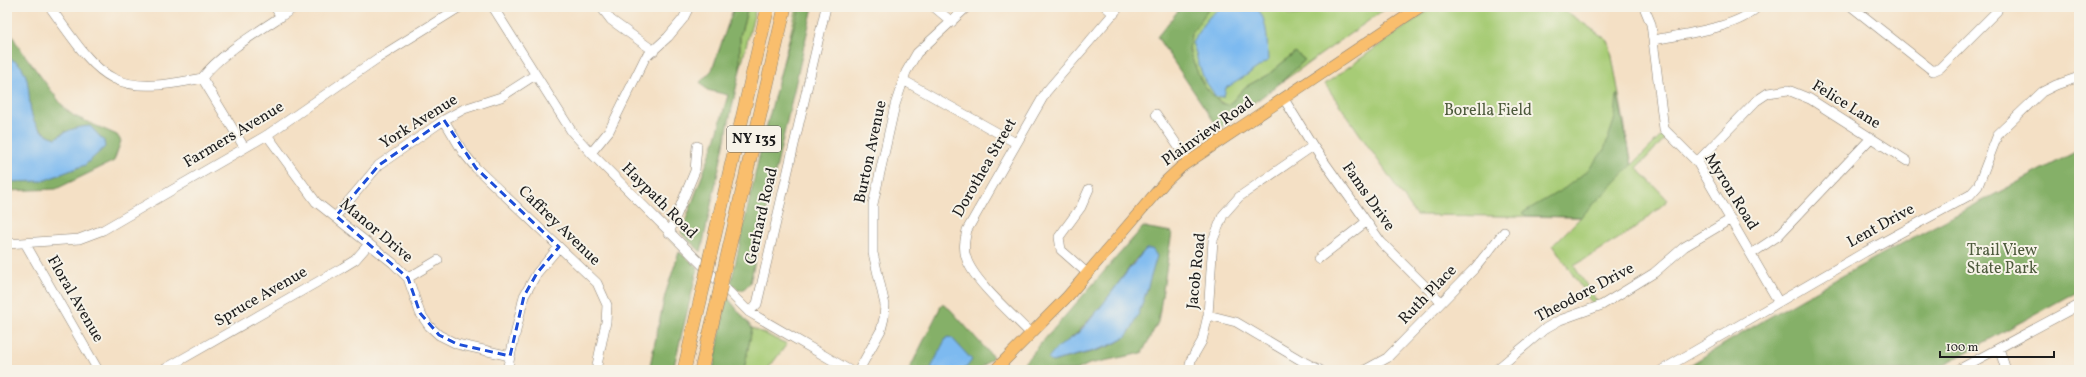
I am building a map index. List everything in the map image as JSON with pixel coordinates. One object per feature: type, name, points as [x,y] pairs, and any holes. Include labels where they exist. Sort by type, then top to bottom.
[{"type":"highway","name":"NY 135","points":[[684,370],[768,7]]},
{"type":"highway","name":"NY 135","points":[[701,370],[785,7]]},
{"type":"main road","name":"Plainview Road","points":[[995,370],[1031,334],[1087,273],[1165,182],[1189,162],[1420,7]]},
{"type":"street","points":[[275,7],[281,17]]},
{"type":"street","points":[[54,8],[88,59],[109,78],[124,84],[153,86],[171,85],[202,78],[214,65],[242,43],[296,7]]},
{"type":"street","name":"Farmers Avenue","points":[[7,244],[60,241],[91,236],[267,134],[378,58],[460,7]]},
{"type":"street","name":"Haypath Road","points":[[493,7],[534,75],[572,132],[591,153],[750,312],[849,370]]},
{"type":"street","points":[[499,7],[499,17]]},
{"type":"street","points":[[601,7],[611,20],[654,51]]},
{"type":"street","points":[[591,153],[610,131],[638,69],[645,58],[654,51],[683,19],[689,7]]},
{"type":"street","name":"Gerhard Road","points":[[750,312],[757,304],[826,7]]},
{"type":"street","points":[[934,7],[952,22]]},
{"type":"street","name":"Burton Avenue","points":[[859,370],[881,330],[884,318],[884,306],[874,253],[873,204],[895,105],[903,80],[917,53],[967,7]]},
{"type":"street","points":[[1106,7],[1116,10]]},
{"type":"street","name":"Myron Road","points":[[1644,7],[1651,24],[1654,40],[1664,129],[1697,162],[1778,302]]},
{"type":"street","points":[[1654,40],[1738,21],[1751,14],[1757,7]]},
{"type":"street","points":[[1852,7],[1933,71],[1940,68],[1997,11],[1998,7]]},
{"type":"street","name":"Dorothea Street","points":[[1031,334],[976,276],[967,262],[964,248],[967,230],[1046,92],[1116,10]]},
{"type":"street","name":"York Avenue","points":[[336,216],[379,165],[444,120],[464,109],[501,97],[534,75]]},
{"type":"street","name":"Lent Drive","points":[[1662,370],[1778,302],[1970,196],[1978,186],[1998,134],[2042,92],[2056,85],[2079,77]]},
{"type":"street","points":[[202,78],[244,147]]},
{"type":"street","points":[[903,80],[1016,143]]},
{"type":"street","name":"Felice Lane","points":[[1697,162],[1756,101],[1768,93],[1780,90],[1795,92],[1810,99],[1907,161]]},
{"type":"street","name":"Fams Drive","points":[[1284,99],[1313,146],[1366,222],[1391,254],[1441,302]]},
{"type":"street","points":[[1156,114],[1189,162]]},
{"type":"street","name":"Caffrey Avenue","points":[[444,120],[463,152],[476,168],[597,283],[607,305],[606,322],[596,370]]},
{"type":"street","name":"Manor Drive","points":[[267,134],[310,195],[408,278],[420,313],[428,326],[439,335],[457,344],[510,356]]},
{"type":"street","points":[[1751,254],[1778,236],[1871,138]]},
{"type":"street","points":[[669,232],[695,171],[697,146]]},
{"type":"street","name":"Jacob Road","points":[[1189,370],[1191,360],[1202,341],[1208,315],[1213,240],[1223,215],[1239,197],[1313,146]]},
{"type":"street","points":[[1087,273],[1061,250],[1059,237],[1082,207],[1089,189]]},
{"type":"street","name":"Theodore Drive","points":[[1496,370],[1546,328],[1560,320],[1602,305],[1654,274],[1684,247],[1731,219]]},
{"type":"street","points":[[1318,259],[1366,222]]},
{"type":"street","name":"Ruth Place","points":[[1365,370],[1387,358],[1475,268],[1504,232]]},
{"type":"street","name":"Floral Avenue","points":[[25,243],[98,370]]},
{"type":"street","name":"Spruce Avenue","points":[[164,370],[342,268],[355,260],[369,244]]},
{"type":"street","points":[[507,370],[524,296],[537,273],[560,247]]},
{"type":"street","points":[[408,278],[438,260]]},
{"type":"street","points":[[1958,370],[2079,305]]},
{"type":"street","points":[[1208,315],[1236,322],[1320,370]]},
{"type":"street","points":[[1999,348],[2006,370]]},
{"type":"highlighted area","points":[[444,120],[476,168],[559,247],[537,273],[524,296],[510,356],[457,344],[439,335],[420,313],[408,278],[336,216],[379,165]]},
{"type":"green space","points":[[734,7],[748,7],[740,36],[740,70],[701,252],[681,233],[715,141],[728,95],[707,90],[700,82],[712,70]]},
{"type":"green space","points":[[748,7],[756,7],[740,70],[740,36]]},
{"type":"green space","points":[[797,7],[800,7],[783,63]]},
{"type":"green space","points":[[800,7],[813,7],[750,283],[743,290],[738,290],[731,283],[761,148],[783,63]]},
{"type":"green space","points":[[1181,7],[1210,7],[1191,34],[1189,51],[1202,83],[1220,103],[1229,105],[1245,87],[1269,74],[1295,52],[1305,60],[1279,84],[1219,129],[1157,37]]},
{"type":"green space","points":[[1210,7],[1283,7],[1289,15],[1307,14],[1318,7],[1388,7],[1279,84],[1305,60],[1295,52],[1269,74],[1245,87],[1228,106],[1220,102],[1205,86],[1190,54],[1189,44],[1192,31]]},
{"type":"green space","name":"Borella Field","points":[[1433,7],[1560,7],[1606,39],[1610,46],[1632,165],[1666,131],[1669,134],[1637,168],[1668,200],[1637,227],[1574,266],[1600,306],[1595,308],[1553,245],[1581,217],[1416,215],[1325,84]]},
{"type":"green space","points":[[7,26],[18,46],[65,109],[74,116],[117,135],[121,141],[114,161],[56,189],[7,191],[7,165],[68,170],[85,165],[66,131],[56,138],[48,136],[33,122],[27,92],[18,63],[7,57]]},
{"type":"green space","points":[[1617,93],[1632,165],[1581,217],[1527,216],[1522,213],[1565,188],[1588,170],[1604,150],[1615,118]]},
{"type":"green space","name":"Trail View State Park","points":[[2079,150],[2079,290],[1934,370],[1682,370],[1779,311],[1928,229]]},
{"type":"green space","points":[[1143,227],[1172,232],[1158,322],[1142,353],[1089,364],[1077,370],[1028,370],[1023,364]],"holes":[[[1146,249],[1156,256],[1139,313],[1129,333],[1124,338],[1108,347],[1052,362],[1066,342],[1077,333],[1104,303],[1134,261]]]},
{"type":"green space","points":[[679,252],[698,267],[673,370],[649,370],[665,295]]},
{"type":"green space","points":[[727,297],[752,328],[744,370],[713,370]]},
{"type":"green space","points":[[942,304],[950,309],[993,357],[979,370],[909,370]]},
{"type":"green space","points":[[752,328],[787,344],[767,370],[744,370]]},
{"type":"water","points":[[1222,7],[1255,7],[1260,12],[1265,25],[1268,61],[1226,88],[1224,96],[1220,97],[1215,96],[1205,80],[1198,66],[1192,43],[1201,27],[1216,11]]},
{"type":"water","points":[[1286,7],[1313,7],[1308,10],[1291,13]]},
{"type":"water","points":[[7,57],[18,63],[24,72],[32,115],[36,124],[43,132],[56,138],[72,129],[90,126],[104,141],[105,147],[85,165],[43,181],[7,182]]},
{"type":"water","points":[[1146,249],[1152,249],[1157,256],[1144,300],[1129,333],[1116,343],[1098,350],[1052,362],[1048,359],[1057,348],[1078,333],[1087,323]]},
{"type":"water","points":[[946,338],[952,338],[972,360],[966,368],[962,370],[930,370]]}]
